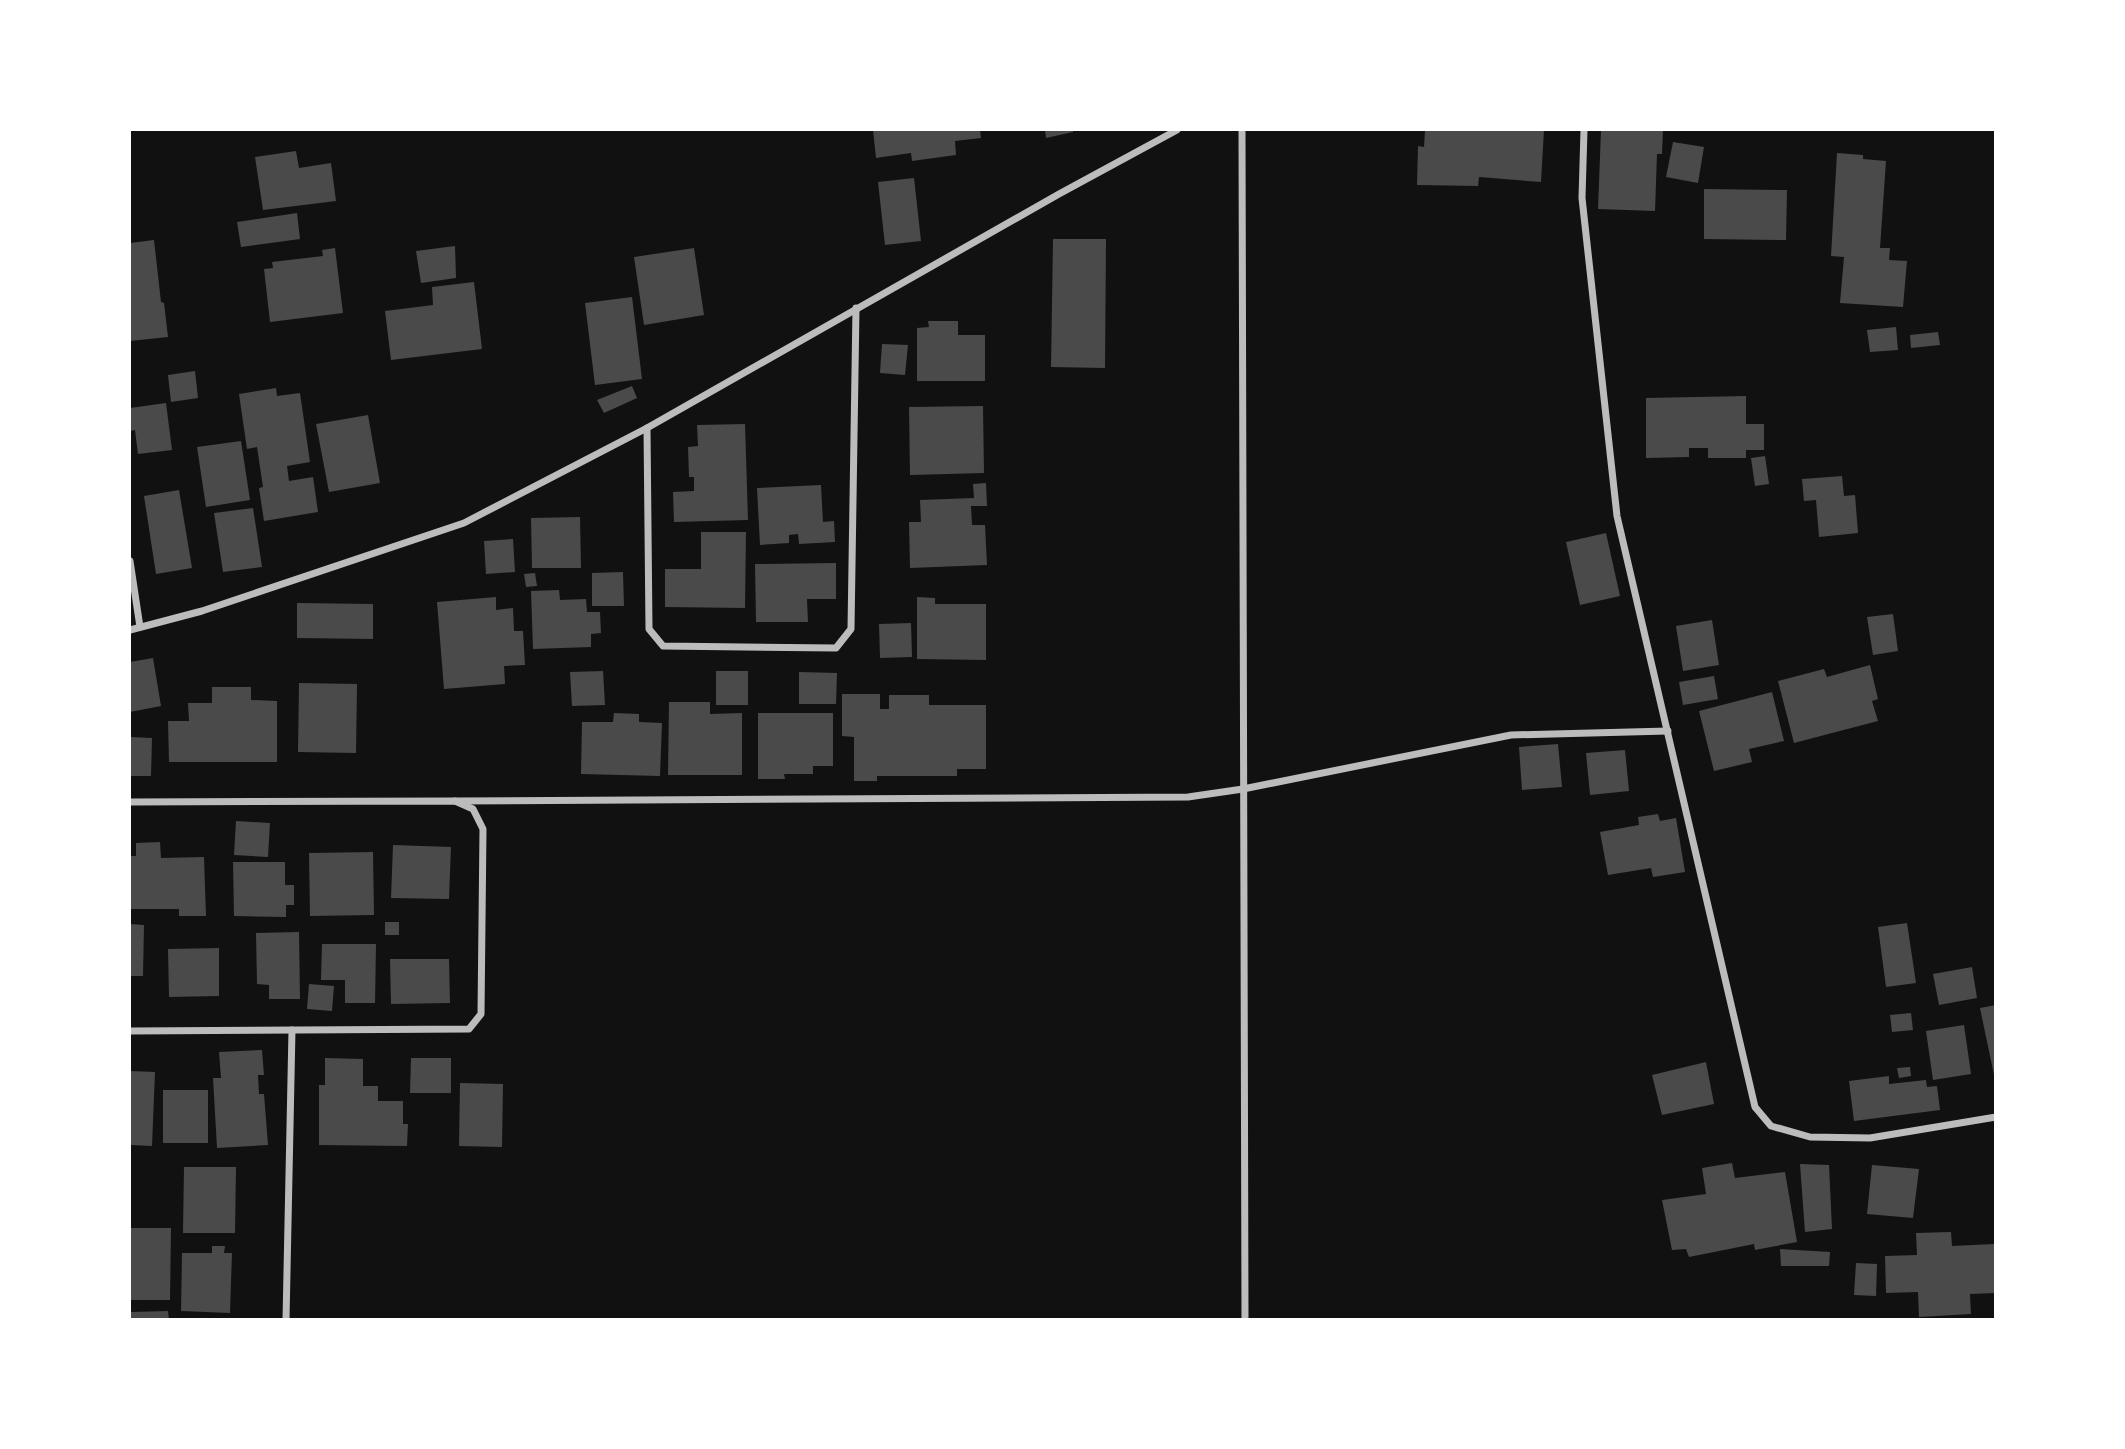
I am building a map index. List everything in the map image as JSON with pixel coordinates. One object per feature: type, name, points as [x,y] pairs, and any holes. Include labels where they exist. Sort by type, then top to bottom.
[{"type":"street","points":[[130,630],[202,611],[464,523],[647,428],[856,308],[1177,130]]},
{"type":"street","points":[[1242,130],[1245,1320]]},
{"type":"street","points":[[1584,130],[1583,198],[1617,516],[1755,1107],[1771,1126],[1810,1137],[1870,1138],[1996,1117]]},
{"type":"street","points":[[647,428],[649,629],[663,646],[836,648],[851,629],[856,308]]},
{"type":"street","points":[[130,561],[140,627]]},
{"type":"street","points":[[130,802],[1188,797],[1243,789],[1511,735],[1668,732]]},
{"type":"street","points":[[130,1031],[469,1029],[481,1014],[482,829],[473,809],[455,801]]},
{"type":"street","points":[[286,1320],[292,1030]]},
{"type":"building","points":[[873,130],[980,130],[981,138],[955,141],[956,155],[912,161],[911,153],[876,158]]},
{"type":"building","points":[[1045,130],[1073,130],[1073,132],[1046,138]]},
{"type":"building","points":[[1425,130],[1544,130],[1541,182],[1479,177],[1478,186],[1417,185],[1418,146],[1424,147]]},
{"type":"building","points":[[1601,130],[1663,130],[1662,154],[1657,154],[1655,211],[1598,209]]},
{"type":"building","points":[[1673,142],[1704,147],[1698,183],[1666,177]]},
{"type":"building","points":[[296,151],[299,168],[331,163],[336,201],[263,210],[255,157]]},
{"type":"building","points":[[1837,153],[1863,155],[1863,159],[1886,161],[1880,248],[1890,248],[1889,260],[1907,261],[1903,307],[1840,303],[1844,257],[1831,256]]},
{"type":"building","points":[[914,178],[921,241],[885,245],[878,182]]},
{"type":"building","points":[[1704,189],[1787,190],[1786,240],[1704,239]]},
{"type":"building","points":[[297,213],[300,239],[241,247],[237,222]]},
{"type":"building","points":[[1053,239],[1106,239],[1105,368],[1051,367]]},
{"type":"building","points":[[154,240],[168,337],[130,341],[130,243]]},
{"type":"building","points":[[455,246],[456,278],[421,283],[416,251]]},
{"type":"building","points":[[335,248],[343,313],[270,322],[264,269],[273,268],[272,262],[323,256],[322,250]]},
{"type":"building","points":[[694,248],[704,315],[644,325],[634,257]]},
{"type":"building","points":[[474,282],[482,349],[391,360],[385,311],[433,305],[432,287]]},
{"type":"building","points":[[632,297],[642,379],[595,385],[585,303]]},
{"type":"building","points":[[928,321],[958,321],[958,335],[985,335],[985,381],[917,381],[917,328],[929,327]]},
{"type":"building","points":[[1896,327],[1898,350],[1870,352],[1867,330]]},
{"type":"building","points":[[1938,332],[1940,345],[1911,348],[1910,335]]},
{"type":"building","points":[[882,344],[908,345],[905,375],[880,373]]},
{"type":"building","points":[[195,371],[198,398],[171,402],[168,375]]},
{"type":"building","points":[[632,386],[637,398],[604,413],[597,400]]},
{"type":"building","points":[[276,388],[277,396],[300,393],[310,462],[287,466],[289,481],[313,477],[318,512],[264,521],[259,488],[263,487],[257,447],[247,449],[239,394]]},
{"type":"building","points":[[1746,396],[1746,424],[1764,424],[1764,450],[1746,450],[1746,458],[1708,458],[1708,448],[1689,448],[1689,457],[1646,458],[1646,398]]},
{"type":"building","points":[[166,403],[172,450],[138,454],[135,430],[130,431],[130,408]]},
{"type":"building","points":[[983,406],[984,473],[910,475],[909,407]]},
{"type":"building","points":[[368,415],[380,483],[329,492],[316,424]]},
{"type":"building","points":[[745,424],[748,520],[674,522],[673,492],[694,491],[694,477],[689,477],[688,447],[698,446],[697,425]]},
{"type":"building","points":[[241,441],[250,500],[206,507],[197,447]]},
{"type":"building","points":[[1765,456],[1769,484],[1755,486],[1751,458]]},
{"type":"building","points":[[1842,476],[1844,496],[1855,495],[1858,533],[1819,537],[1816,500],[1804,501],[1802,479]]},
{"type":"building","points":[[986,483],[987,506],[971,506],[972,525],[985,525],[987,565],[910,568],[909,522],[921,522],[920,500],[974,498],[973,484]]},
{"type":"building","points":[[821,485],[823,522],[834,521],[835,542],[799,544],[798,534],[789,535],[789,543],[760,545],[757,488]]},
{"type":"building","points":[[179,490],[192,568],[156,574],[144,496]]},
{"type":"building","points":[[253,508],[262,567],[223,572],[214,513]]},
{"type":"building","points":[[580,517],[581,568],[532,568],[531,518]]},
{"type":"building","points":[[701,532],[746,532],[745,608],[665,607],[665,569],[701,569]]},
{"type":"building","points":[[1606,533],[1620,596],[1580,605],[1566,542]]},
{"type":"building","points":[[513,539],[515,572],[486,574],[484,541]]},
{"type":"building","points":[[836,563],[836,599],[807,599],[808,622],[756,622],[755,564]]},
{"type":"building","points":[[623,572],[624,606],[592,606],[592,573]]},
{"type":"building","points":[[535,573],[537,586],[526,587],[524,574]]},
{"type":"building","points":[[559,590],[560,600],[586,599],[587,612],[600,612],[601,633],[591,634],[591,647],[533,649],[531,591]]},
{"type":"building","points":[[496,597],[496,610],[513,608],[514,631],[523,631],[525,665],[504,666],[505,684],[444,689],[437,602]]},
{"type":"building","points":[[917,597],[935,598],[935,604],[986,604],[986,660],[917,659]]},
{"type":"building","points":[[297,603],[373,604],[373,639],[297,638]]},
{"type":"building","points":[[1893,614],[1898,651],[1873,655],[1867,617]]},
{"type":"building","points":[[1712,620],[1719,665],[1683,671],[1676,626]]},
{"type":"building","points":[[911,623],[912,657],[880,658],[879,624]]},
{"type":"building","points":[[153,658],[161,706],[130,712],[130,662]]},
{"type":"building","points":[[1870,665],[1878,699],[1872,701],[1878,721],[1794,743],[1778,681],[1824,669],[1827,677]]},
{"type":"building","points":[[603,671],[605,705],[572,706],[570,672]]},
{"type":"building","points":[[716,671],[748,671],[748,705],[716,705]]},
{"type":"building","points":[[799,672],[837,673],[836,704],[799,704]]},
{"type":"building","points":[[1714,676],[1718,699],[1683,705],[1679,682]]},
{"type":"building","points":[[299,683],[357,684],[356,753],[298,752]]},
{"type":"building","points":[[212,687],[251,687],[251,700],[277,701],[277,762],[169,762],[168,721],[189,721],[188,703],[212,703]]},
{"type":"building","points":[[1772,692],[1784,741],[1749,749],[1752,762],[1714,771],[1699,711]]},
{"type":"building","points":[[842,694],[880,694],[880,709],[889,709],[889,695],[929,695],[929,705],[986,705],[986,769],[957,769],[957,776],[877,776],[877,781],[854,781],[854,737],[842,736]]},
{"type":"building","points":[[669,702],[710,702],[710,714],[742,713],[742,775],[668,775]]},
{"type":"building","points":[[614,713],[639,714],[639,722],[662,723],[660,776],[581,774],[582,722],[613,722]]},
{"type":"building","points":[[758,713],[833,713],[833,766],[813,766],[813,774],[784,774],[785,779],[758,779]]},
{"type":"building","points":[[130,737],[152,738],[151,776],[130,776]]},
{"type":"building","points":[[1558,744],[1562,787],[1522,790],[1519,747]]},
{"type":"building","points":[[1625,750],[1629,791],[1590,795],[1586,753]]},
{"type":"building","points":[[1658,814],[1660,821],[1676,818],[1685,872],[1653,877],[1651,868],[1608,875],[1600,832],[1639,825],[1638,817]]},
{"type":"building","points":[[236,821],[270,823],[268,857],[234,855]]},
{"type":"building","points":[[160,842],[161,858],[204,857],[206,916],[179,916],[179,909],[130,909],[130,856],[136,856],[136,843]]},
{"type":"building","points":[[393,845],[451,847],[449,899],[391,898]]},
{"type":"building","points":[[373,852],[374,915],[310,916],[309,853]]},
{"type":"building","points":[[233,862],[285,862],[285,885],[294,885],[294,905],[286,905],[286,917],[234,916]]},
{"type":"building","points":[[385,922],[399,922],[399,935],[385,935]]},
{"type":"building","points":[[1907,923],[1916,983],[1886,987],[1878,927]]},
{"type":"building","points":[[130,924],[144,925],[143,976],[130,976]]},
{"type":"building","points":[[299,932],[300,999],[269,999],[269,985],[257,984],[256,933]]},
{"type":"building","points":[[322,944],[376,944],[375,1003],[345,1003],[345,980],[321,980]]},
{"type":"building","points":[[219,948],[219,996],[169,997],[168,949]]},
{"type":"building","points":[[390,959],[449,959],[450,1003],[391,1004]]},
{"type":"building","points":[[1972,967],[1977,998],[1939,1005],[1933,974]]},
{"type":"building","points":[[309,984],[334,986],[332,1011],[307,1009]]},
{"type":"building","points":[[1996,1005],[1996,1075],[1994,1075],[1980,1008]]},
{"type":"building","points":[[1911,1013],[1913,1030],[1892,1032],[1890,1015]]},
{"type":"building","points":[[1964,1025],[1971,1074],[1933,1080],[1926,1031]]},
{"type":"building","points":[[262,1050],[264,1075],[258,1075],[259,1094],[264,1094],[268,1145],[217,1148],[213,1078],[221,1078],[219,1052]]},
{"type":"building","points":[[325,1058],[363,1059],[363,1086],[378,1086],[378,1101],[403,1101],[403,1124],[408,1124],[407,1146],[319,1145],[319,1085],[325,1085]]},
{"type":"building","points":[[411,1058],[451,1058],[451,1093],[410,1093]]},
{"type":"building","points":[[1706,1062],[1714,1104],[1662,1115],[1652,1075]]},
{"type":"building","points":[[1910,1067],[1911,1076],[1899,1078],[1897,1068]]},
{"type":"building","points":[[130,1071],[155,1072],[152,1146],[130,1145]]},
{"type":"building","points":[[1889,1076],[1889,1084],[1926,1080],[1927,1087],[1937,1086],[1940,1110],[1854,1121],[1849,1081]]},
{"type":"building","points":[[460,1083],[503,1084],[502,1147],[459,1146]]},
{"type":"building","points":[[163,1090],[208,1090],[208,1143],[163,1143]]},
{"type":"building","points":[[1732,1163],[1735,1178],[1785,1172],[1797,1242],[1755,1250],[1754,1244],[1689,1257],[1686,1249],[1672,1250],[1662,1200],[1706,1194],[1702,1168]]},
{"type":"building","points":[[1800,1164],[1829,1165],[1832,1229],[1805,1232]]},
{"type":"building","points":[[1872,1165],[1919,1169],[1913,1218],[1867,1214]]},
{"type":"building","points":[[184,1167],[236,1167],[235,1233],[183,1233]]},
{"type":"building","points":[[130,1228],[171,1228],[170,1300],[130,1300]]},
{"type":"building","points":[[1951,1232],[1952,1246],[1994,1244],[1996,1293],[1970,1294],[1971,1314],[1919,1317],[1918,1292],[1886,1293],[1885,1256],[1917,1255],[1916,1233]]},
{"type":"building","points":[[212,1246],[225,1246],[224,1253],[232,1253],[230,1313],[181,1311],[182,1253],[212,1253]]},
{"type":"building","points":[[1780,1249],[1830,1252],[1829,1266],[1781,1266]]},
{"type":"building","points":[[1856,1263],[1877,1264],[1876,1296],[1854,1295]]},
{"type":"building","points":[[168,1311],[169,1320],[130,1320],[130,1312]]}]
